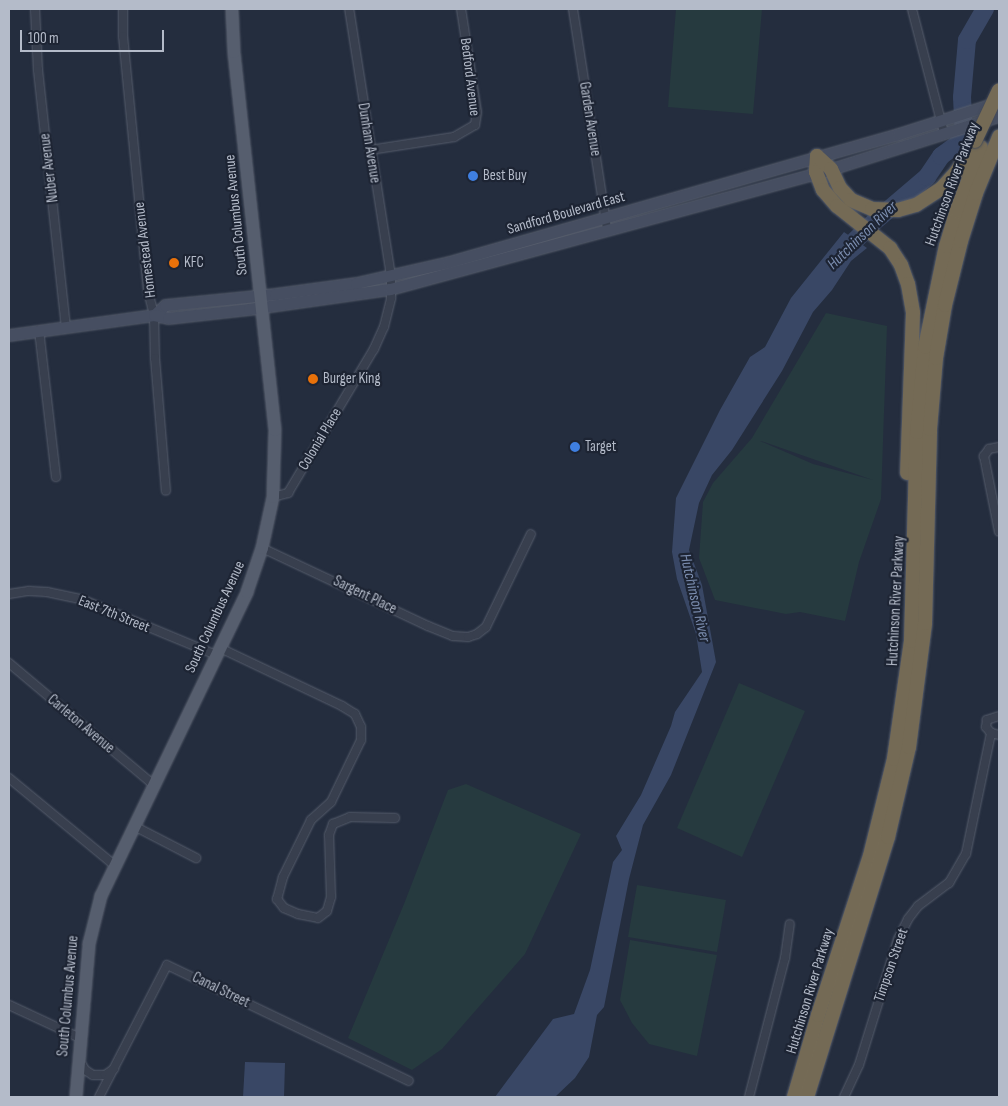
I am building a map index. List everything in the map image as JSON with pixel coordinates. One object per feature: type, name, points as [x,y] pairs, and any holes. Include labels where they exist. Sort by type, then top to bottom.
[{"type":"highway","points":[[846,205],[898,210],[916,205],[930,198],[983,146],[999,90]]},
{"type":"highway","name":"Hutchinson River Parkway","points":[[794,1097],[818,1015],[870,856],[885,797],[908,677],[914,593],[917,432],[925,347],[945,252],[957,210],[999,103]]},
{"type":"highway","name":"Hutchinson River Parkway","points":[[807,1097],[888,837],[909,747],[925,623],[930,429],[936,358],[947,297],[961,241],[976,193],[983,146],[999,136]]},
{"type":"highway","points":[[817,156],[831,169],[846,205]]},
{"type":"highway","points":[[817,156],[816,172],[823,190],[846,205],[890,248],[901,265],[912,302],[907,438],[908,551],[914,593]]},
{"type":"main road","name":"South Columbus Avenue","points":[[76,1097],[91,927],[114,865],[247,592],[262,548],[273,497],[275,430],[234,52],[232,9]]},
{"type":"street","name":"Nuber Avenue","points":[[35,9],[38,70],[66,326]]},
{"type":"street","name":"Homestead Avenue","points":[[123,9],[123,36],[148,291],[154,315],[155,358],[166,491]]},
{"type":"street","name":"Dunham Avenue","points":[[349,9],[391,276],[390,289]]},
{"type":"street","name":"Bedford Avenue","points":[[370,150],[454,137],[475,126],[477,112],[461,9]]},
{"type":"street","name":"Garden Avenue","points":[[573,9],[606,223]]},
{"type":"street","points":[[912,9],[946,132]]},
{"type":"street","name":"Sandford Boulevard East","points":[[9,335],[154,315],[165,305],[262,301],[390,289],[817,156],[999,103]]},
{"type":"street","name":"Sandford Boulevard East","points":[[262,301],[391,276],[606,223],[681,211],[831,169],[946,132],[980,124],[999,116]]},
{"type":"street","name":"Colonial Place","points":[[273,497],[288,493],[374,349],[388,314],[390,289]]},
{"type":"street","points":[[39,330],[56,477]]},
{"type":"street","points":[[999,447],[989,449],[984,456],[999,532]]},
{"type":"street","name":"Sargent Place","points":[[262,548],[351,588],[428,626],[453,636],[468,637],[477,634],[486,627],[530,534]]},
{"type":"street","name":"East 7th Street","points":[[9,594],[29,591],[47,592],[81,600],[218,651],[342,706],[355,714],[361,727],[361,740],[331,802],[311,820],[283,877],[277,898],[284,908],[298,914],[318,918],[327,911],[331,897],[329,835],[333,824],[350,817],[395,818]]},
{"type":"street","name":"Carleton Avenue","points":[[9,663],[154,785]]},
{"type":"street","name":"Timpson Street","points":[[844,1097],[859,1065],[898,939],[913,912],[949,883],[959,869],[966,854],[991,733],[986,727],[987,720],[999,716]]},
{"type":"street","points":[[991,733],[999,735]]},
{"type":"street","points":[[9,778],[114,865]]},
{"type":"street","points":[[134,826],[196,858]]},
{"type":"street","points":[[749,1097],[785,958],[790,924]]},
{"type":"street","name":"Canal Street","points":[[99,1097],[168,964],[409,1081]]},
{"type":"street","points":[[9,1005],[80,1038]]},
{"type":"street","points":[[78,1058],[85,1070],[93,1075],[105,1075],[114,1069]]},
{"type":"green space","points":[[676,9],[762,9],[753,114],[668,107]]},
{"type":"green space","points":[[826,313],[887,326],[881,499],[859,562],[845,621],[800,612],[786,614],[715,600],[699,558],[703,502],[713,483],[752,438]],"holes":[[[760,441],[873,480],[813,464]]]},
{"type":"green space","points":[[739,683],[805,711],[742,857],[677,828]]},
{"type":"green space","points":[[466,784],[581,834],[525,954],[442,1049],[412,1070],[348,1038],[404,904],[448,790]]},
{"type":"green space","points":[[637,885],[726,900],[717,952],[628,937]]},
{"type":"green space","points":[[630,940],[717,955],[697,1056],[649,1044],[632,1023],[620,1000]]},
{"type":"water","points":[[844,232],[867,248],[851,261],[832,290],[813,312],[782,371],[732,450],[712,475],[699,503],[689,550],[702,585],[716,662],[671,775],[643,825],[629,879],[604,1007],[597,1015],[589,1057],[575,1078],[555,1097],[495,1097],[553,1019],[574,1014],[590,970],[613,862],[622,850],[616,836],[641,795],[671,726],[675,712],[702,672],[696,634],[677,579],[672,552],[676,498],[720,410],[750,357],[765,347],[791,298]]},
{"type":"water","points":[[245,1062],[285,1063],[284,1097],[243,1097]]},
{"type":"waterway","name":"Hutchinson River","points":[[838,257],[874,222],[927,177],[941,156],[964,139],[962,97],[967,40],[985,9]]},
{"type":"place","name":"Best Buy","points":[[473,176]]},
{"type":"place","name":"KFC","points":[[174,263]]},
{"type":"place","name":"Burger King","points":[[313,379]]},
{"type":"place","name":"Target","points":[[575,447]]}]
